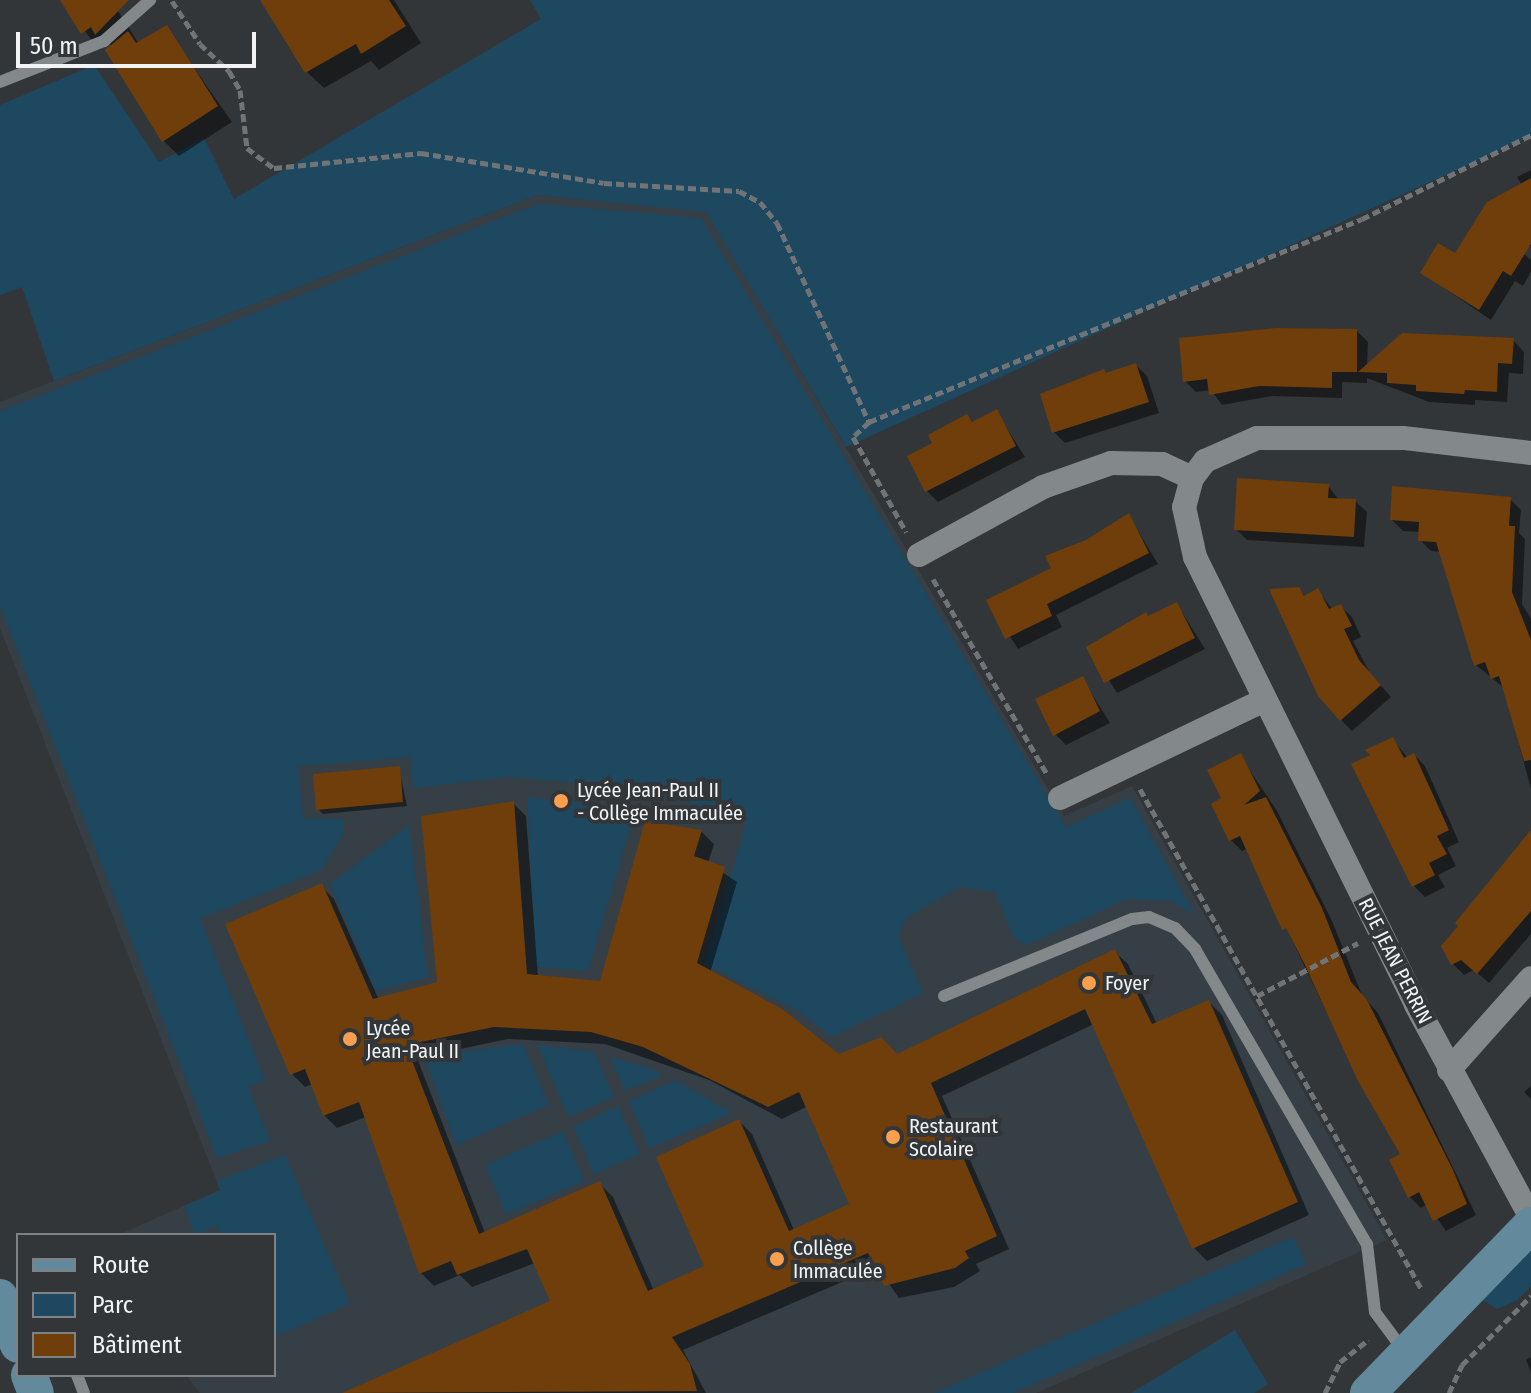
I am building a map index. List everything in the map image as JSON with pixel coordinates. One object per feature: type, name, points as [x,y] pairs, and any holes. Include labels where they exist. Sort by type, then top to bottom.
[{"type":"street","points":[[919,555],[1043,487],[1111,463],[1162,464],[1192,478],[1217,454],[1257,438],[1403,438],[1531,453]]},
{"type":"street","name":"RUE JEAN PERRIN","points":[[1192,478],[1184,507],[1186,531],[1265,700],[1449,1070],[1531,1218]]},
{"type":"street","points":[[1060,798],[1265,700]]},
{"type":"street","points":[[1449,1070],[1531,978]]},
{"type":"street","points":[[1368,1393],[1531,1225]]},
{"type":"street","points":[[8,1307],[16,1337]]},
{"type":"street","points":[[1401,1393],[1405,1353]]},
{"type":"lane","points":[[0,82],[104,41],[150,0]]},
{"type":"lane","points":[[944,996],[1132,919],[1149,917],[1175,928],[1195,949],[1367,1244],[1375,1312],[1405,1353]]},
{"type":"path","points":[[172,0],[200,44],[229,71],[240,90],[247,148],[274,168],[421,153],[604,183],[739,191],[760,202],[777,223],[869,422]]},
{"type":"path","points":[[1060,798],[853,437],[869,422],[1362,219],[1531,135]]},
{"type":"path","points":[[1128,767],[1422,1291]]},
{"type":"path","points":[[1257,996],[1380,932]]},
{"type":"path","points":[[1449,1393],[1462,1365],[1531,1296]]},
{"type":"shaded area","name":"Lycée Jean-Paul II - Collège Immaculée","points":[[537,195],[706,211],[1064,816],[1132,786],[1387,1240],[1036,1393],[200,1393],[188,1377],[276,1377],[276,1233],[123,1233],[220,1190],[0,628],[0,402]]},
{"type":"green space","points":[[530,0],[1531,0],[1531,136],[846,447],[706,212],[537,195],[54,381],[22,287],[0,295],[0,105],[94,65],[159,162],[204,138],[234,199],[541,19]]},
{"type":"green space","points":[[538,204],[701,218],[1066,827],[1130,798],[1195,915],[1171,901],[1127,899],[1027,945],[1014,938],[995,892],[959,887],[906,918],[898,935],[923,993],[831,1037],[800,1012],[704,964],[747,820],[641,789],[510,777],[413,788],[411,757],[298,766],[303,818],[344,819],[344,833],[321,870],[200,919],[265,1080],[248,1087],[270,1141],[217,1158],[0,606],[0,411]]},
{"type":"green space","points":[[527,797],[636,808],[588,971],[536,967]]},
{"type":"green space","points":[[409,825],[428,977],[376,991],[330,884]]},
{"type":"green space","points":[[523,1044],[549,1105],[456,1145],[424,1056]]},
{"type":"green space","points":[[538,1045],[594,1052],[614,1097],[568,1117]]},
{"type":"green space","points":[[610,1057],[649,1068],[663,1075],[625,1091]]},
{"type":"green space","points":[[675,1080],[732,1113],[649,1148],[629,1101]]},
{"type":"green space","points":[[618,1106],[640,1154],[594,1174],[573,1127]]},
{"type":"green space","points":[[563,1131],[584,1181],[506,1214],[485,1165]]},
{"type":"green space","points":[[285,1155],[350,1304],[276,1334],[276,1233],[220,1233],[216,1226],[194,1233],[184,1206],[220,1191],[217,1181]]},
{"type":"green space","points":[[1293,1237],[1306,1264],[1013,1393],[934,1393]]},
{"type":"green space","points":[[1531,1247],[1531,1286],[1517,1300],[1497,1309],[1475,1295]]},
{"type":"green space","points":[[1235,1330],[1268,1384],[1254,1393],[1131,1393]]},
{"type":"building","points":[[60,0],[129,0],[95,35],[91,27],[81,34]]},
{"type":"building","points":[[260,0],[389,0],[406,26],[361,54],[356,44],[305,73]]},
{"type":"building","points":[[167,25],[218,106],[162,142],[105,50],[128,31],[136,43]]},
{"type":"building","points":[[1531,178],[1531,244],[1511,276],[1503,271],[1479,310],[1420,273],[1438,243],[1455,253],[1487,202]]},
{"type":"building","points":[[1276,328],[1357,329],[1357,372],[1332,372],[1332,388],[1259,386],[1209,395],[1207,379],[1183,382],[1179,338]]},
{"type":"building","points":[[1402,333],[1514,338],[1512,364],[1498,363],[1497,392],[1465,390],[1464,394],[1416,391],[1416,385],[1387,383],[1387,373],[1358,372]]},
{"type":"building","points":[[1136,363],[1149,402],[1052,433],[1040,394],[1104,369],[1106,373]]},
{"type":"building","points":[[997,409],[1016,446],[925,492],[907,456],[932,443],[928,435],[967,414],[972,422]]},
{"type":"building","points":[[1237,478],[1329,484],[1328,498],[1356,499],[1354,537],[1234,530]]},
{"type":"building","points":[[1392,486],[1511,497],[1509,526],[1515,526],[1512,592],[1531,640],[1531,760],[1524,761],[1499,676],[1491,679],[1485,662],[1474,666],[1436,542],[1418,541],[1419,522],[1390,520]]},
{"type":"building","points":[[1129,513],[1149,553],[1047,604],[1052,616],[1005,639],[986,600],[1051,568],[1045,556],[1086,540]]},
{"type":"building","points":[[1299,587],[1304,596],[1318,588],[1329,609],[1341,604],[1352,626],[1344,629],[1359,660],[1381,685],[1340,721],[1318,696],[1269,589]]},
{"type":"building","points":[[1177,602],[1195,638],[1104,683],[1086,647],[1146,612],[1148,616]]},
{"type":"building","points":[[1083,676],[1100,711],[1053,736],[1035,699]]},
{"type":"building","points":[[1393,737],[1404,758],[1414,753],[1449,830],[1437,836],[1447,854],[1429,863],[1435,875],[1412,887],[1351,764],[1370,755],[1365,750]]},
{"type":"building","points":[[1241,753],[1260,791],[1244,805],[1266,797],[1322,908],[1351,982],[1367,1000],[1467,1204],[1433,1221],[1419,1192],[1408,1198],[1389,1160],[1400,1154],[1358,1081],[1286,928],[1282,930],[1240,836],[1229,841],[1211,804],[1221,798],[1207,770]]},
{"type":"building","points":[[400,766],[403,802],[316,810],[313,774]]},
{"type":"building","points":[[514,801],[527,974],[600,981],[645,821],[702,830],[694,856],[725,867],[697,963],[782,1009],[839,1054],[881,1037],[897,1054],[1115,949],[1152,1024],[1209,1000],[1298,1202],[1192,1249],[1085,1009],[931,1083],[997,1236],[965,1251],[969,1258],[955,1268],[884,1286],[868,1253],[672,1337],[690,1364],[697,1391],[342,1393],[550,1301],[527,1249],[457,1275],[451,1261],[419,1274],[359,1102],[323,1116],[305,1069],[290,1075],[225,924],[322,883],[373,999],[437,982],[421,816]],"holes":[[[494,1027],[591,1032],[643,1047],[768,1107],[799,1092],[849,1204],[789,1231],[739,1119],[656,1157],[704,1266],[648,1291],[600,1181],[479,1234],[406,1045]]]},
{"type":"building","points":[[1531,830],[1531,911],[1477,974],[1461,960],[1451,965],[1441,946],[1458,926],[1455,923]]},
{"type":"place","name":"Lycée Jean-Paul II - Collège Immaculée","points":[[561,801]]},
{"type":"place","name":"Foyer","points":[[1089,983]]},
{"type":"place","name":"Lycée Jean-Paul II","points":[[350,1039]]},
{"type":"place","name":"Restaurant Scolaire","points":[[893,1137]]},
{"type":"place","name":"Collège Immaculée","points":[[777,1259]]}]
